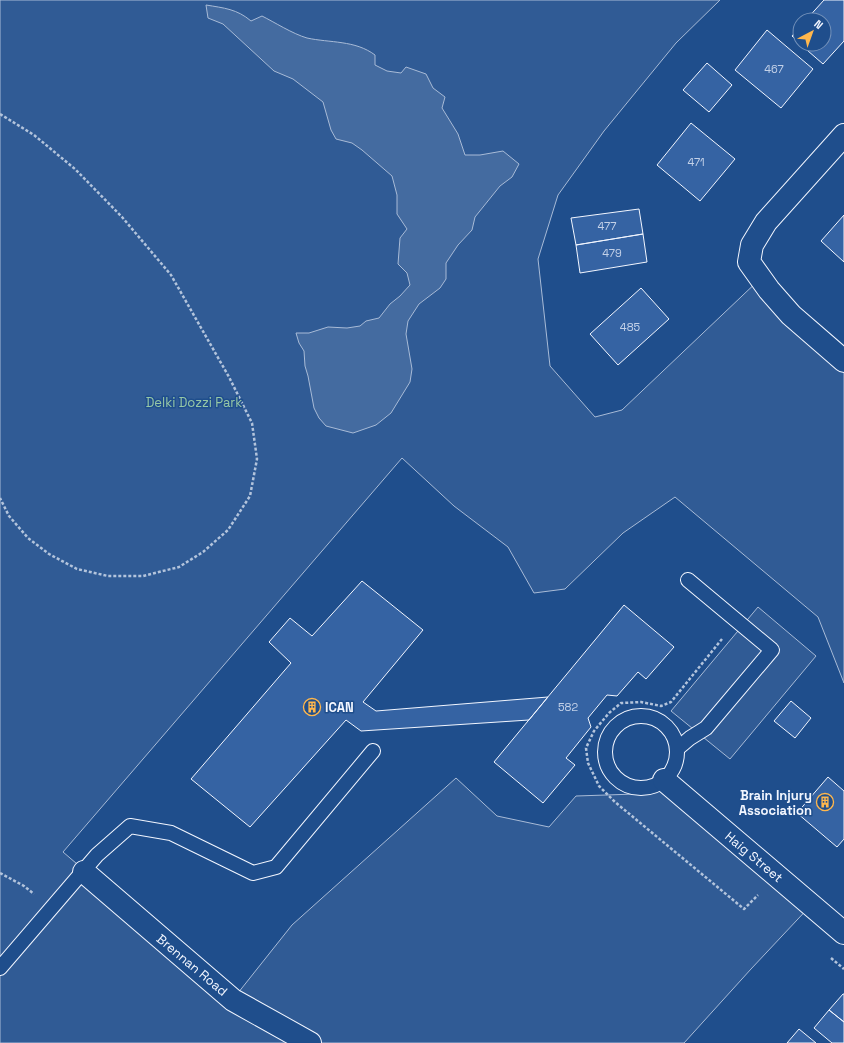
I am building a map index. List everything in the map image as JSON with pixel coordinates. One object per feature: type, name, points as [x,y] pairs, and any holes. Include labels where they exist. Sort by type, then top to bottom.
[{"type":"street","points":[[844,135],[766,222],[752,245],[749,262],[768,290],[791,315],[844,361]]},
{"type":"street","name":"Haig Street","points":[[664,780],[844,933]]},
{"type":"street","name":"Brennan Road","points":[[84,872],[233,1000],[310,1043]]},
{"type":"lane","points":[[677,749],[690,738],[706,728],[772,650],[688,580]]},
{"type":"lane","points":[[643,716],[660,721],[671,733],[677,749],[675,765],[664,780],[653,786],[640,789],[622,783],[610,772],[605,757],[606,745],[611,732],[618,724],[630,718],[643,716]]},
{"type":"lane","points":[[0,968],[84,872],[97,855],[130,826],[171,833],[253,873],[276,867],[372,751]]},
{"type":"path","points":[[0,114],[34,135],[75,169],[122,217],[170,275],[229,377],[252,423],[256,459],[250,496],[228,530],[203,552],[179,567],[143,576],[108,576],[77,568],[50,554],[28,538],[9,516],[0,498]]},
{"type":"path","points":[[0,873],[24,886],[52,908]]},
{"type":"shaded area","points":[[0,0],[720,0],[676,43],[604,131],[558,195],[538,259],[550,366],[595,417],[622,410],[762,277],[844,359],[844,683],[818,617],[675,497],[623,533],[565,589],[534,593],[508,547],[454,506],[402,458],[63,852],[234,998],[292,925],[456,778],[497,816],[549,827],[576,796],[636,794],[660,788],[813,903],[684,1043],[0,1043]]},
{"type":"shaded area","points":[[206,5],[235,11],[251,21],[262,16],[307,38],[351,44],[367,50],[375,55],[375,65],[387,71],[401,73],[406,67],[426,74],[433,88],[445,97],[442,108],[458,134],[465,155],[480,155],[503,151],[519,164],[512,177],[500,186],[475,217],[472,230],[458,245],[446,263],[446,279],[440,288],[419,304],[408,321],[406,334],[412,369],[410,382],[391,413],[376,425],[353,433],[326,426],[319,418],[314,408],[305,366],[304,351],[299,343],[296,333],[309,333],[328,327],[347,328],[360,326],[366,321],[379,318],[390,304],[410,285],[407,273],[398,264],[400,238],[407,229],[397,214],[397,195],[392,176],[352,143],[336,139],[331,130],[323,102],[293,79],[274,71],[223,24],[208,18]]},
{"type":"shaded area","points":[[758,607],[816,656],[730,759],[671,711]]},
{"type":"building","points":[[824,0],[844,0],[844,41],[823,64],[809,52],[832,52],[832,12],[813,12]]},
{"type":"building","points":[[767,30],[813,69],[781,108],[735,70]]},
{"type":"building","points":[[707,63],[732,85],[709,112],[683,90]]},
{"type":"building","points":[[691,123],[735,159],[700,201],[657,165]]},
{"type":"building","points":[[639,209],[643,234],[576,245],[571,218]]},
{"type":"building","points":[[844,215],[844,262],[821,241]]},
{"type":"building","points":[[643,234],[647,262],[580,273],[576,245]]},
{"type":"building","points":[[641,288],[669,319],[618,365],[590,334]]},
{"type":"building","name":"ICAN","points":[[362,581],[423,630],[363,702],[376,711],[548,697],[529,720],[361,731],[346,720],[250,827],[191,779],[291,663],[269,642],[290,618],[312,636]]},
{"type":"building","points":[[624,605],[674,647],[646,679],[638,672],[617,696],[607,695],[588,718],[591,727],[566,758],[575,765],[543,803],[494,762]]},
{"type":"building","points":[[791,701],[811,718],[795,738],[774,721]]},
{"type":"building","name":"Brain Injury Association","points":[[828,777],[844,791],[844,839],[837,847],[797,813]]},
{"type":"building","points":[[844,994],[844,1022],[829,1010]]},
{"type":"building","points":[[829,1010],[844,1022],[844,1043],[832,1043],[814,1028]]},
{"type":"building","points":[[799,1029],[816,1043],[787,1043]]},
{"type":"place","name":"ICAN","points":[[312,707]]},
{"type":"place","name":"Brain Injury Association","points":[[825,802]]},
{"type":"park label","name":"Delki Dozzi Park","points":[[194,402]]}]
